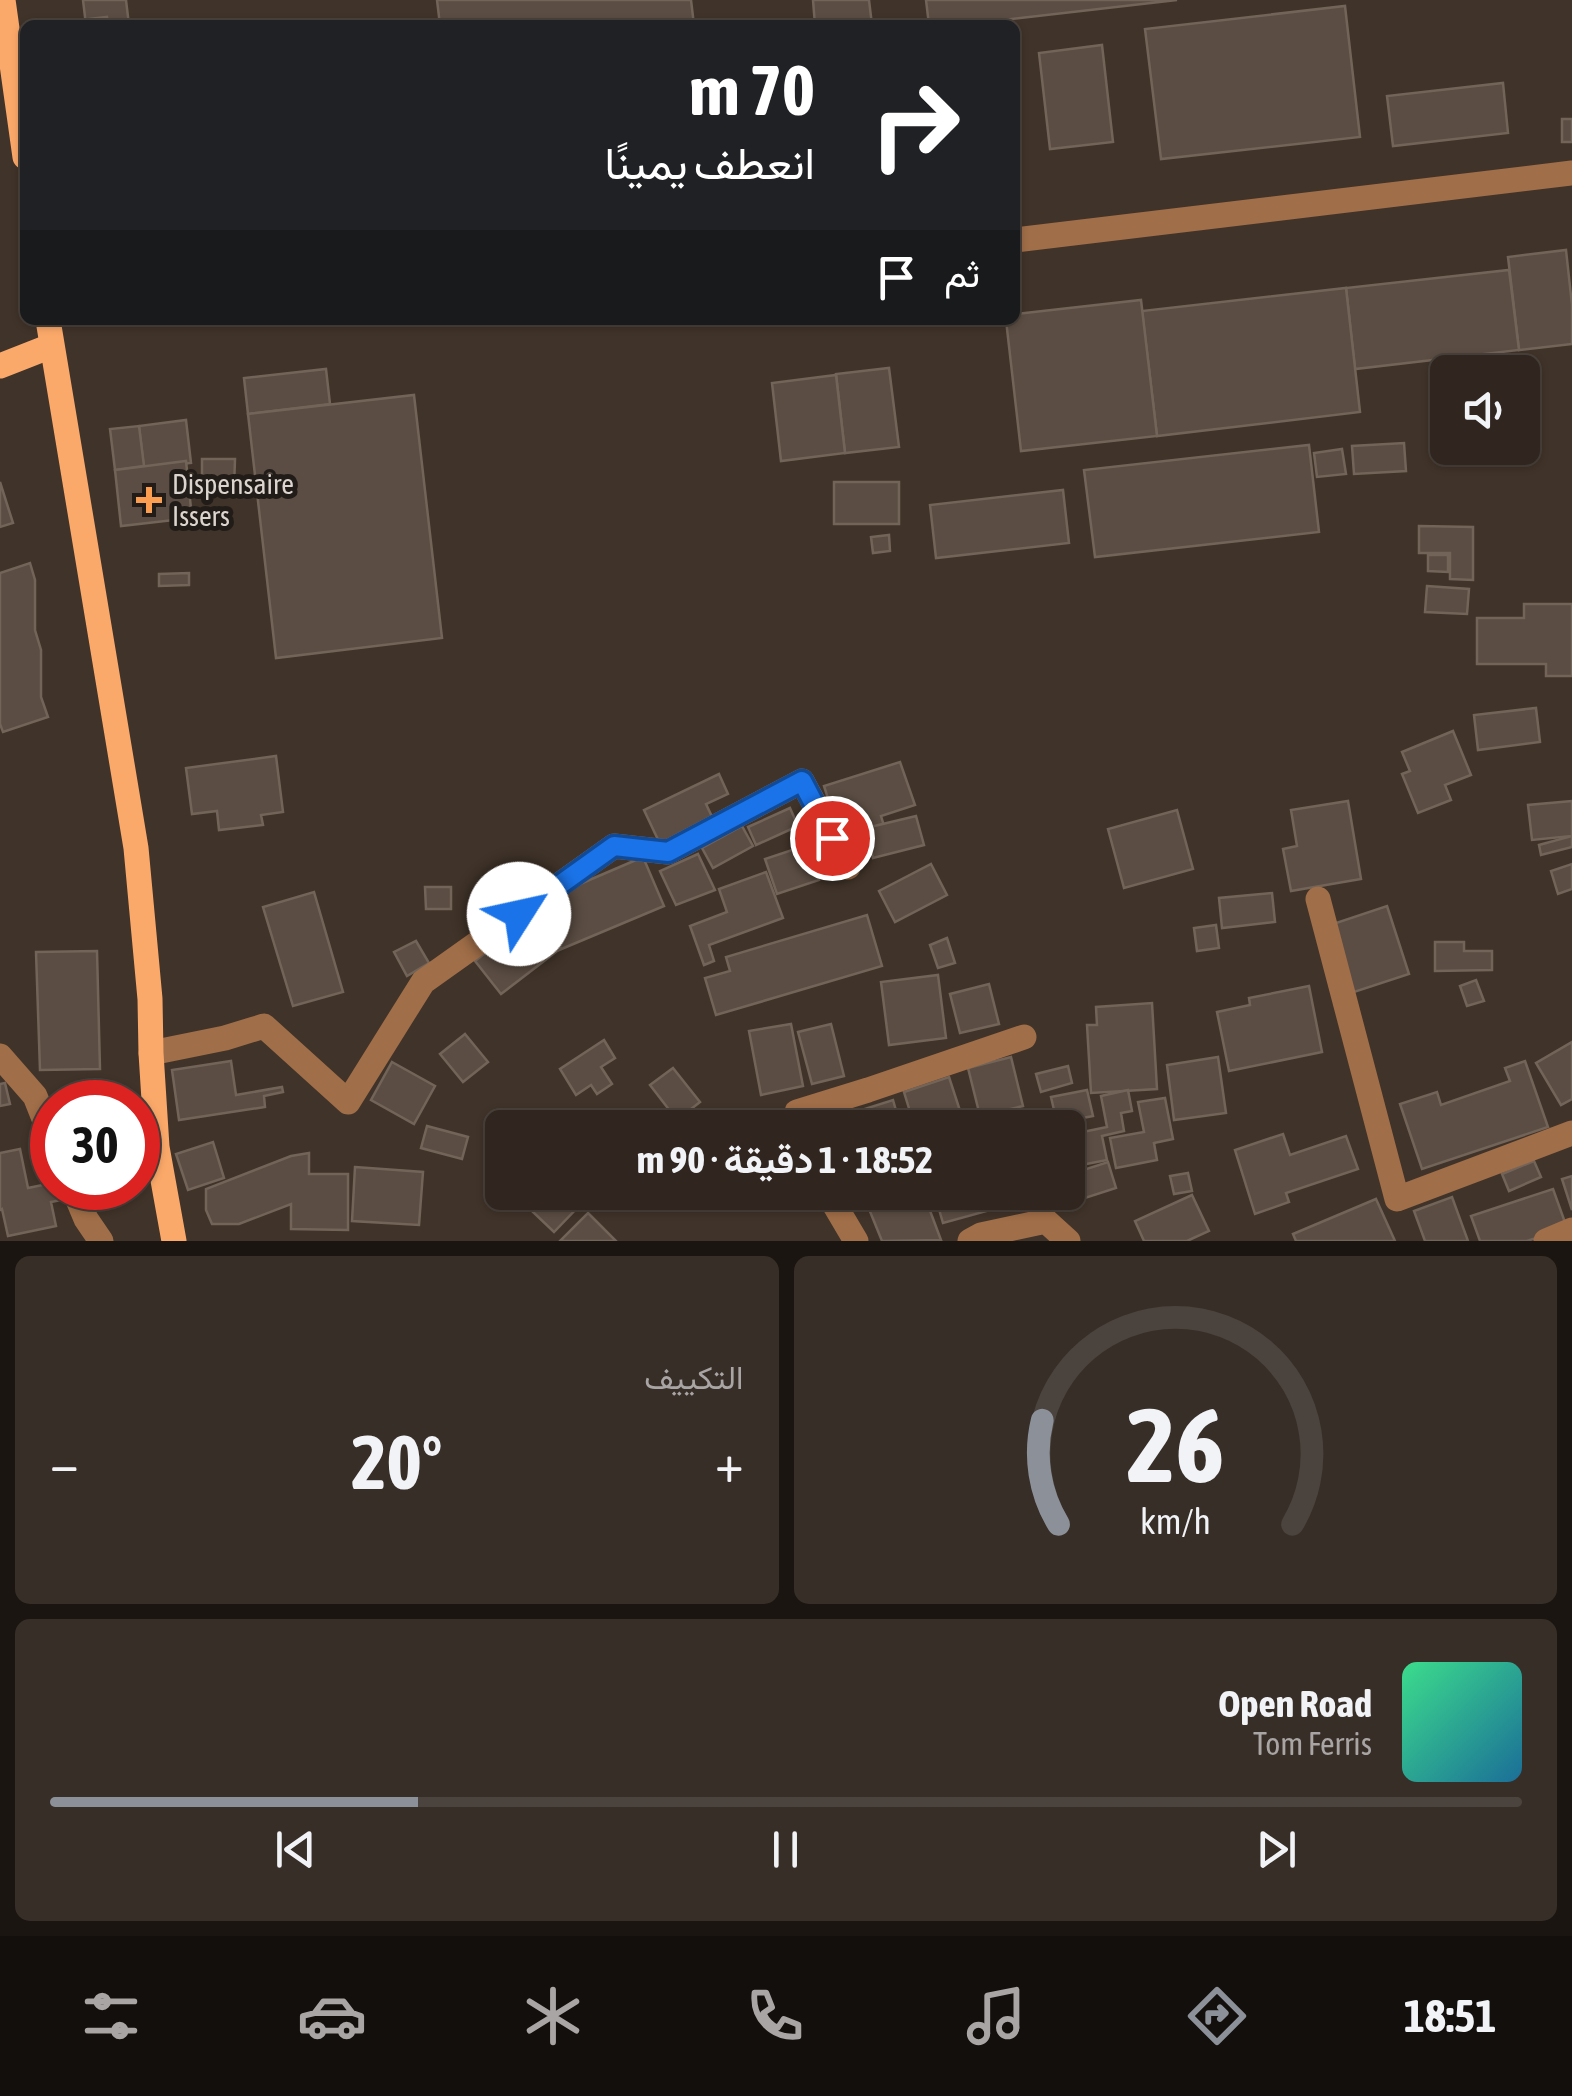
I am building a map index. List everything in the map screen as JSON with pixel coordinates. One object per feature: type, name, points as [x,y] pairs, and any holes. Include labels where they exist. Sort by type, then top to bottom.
[{"type":"main road","points":[[3,0],[20,121]]},
{"type":"main road","points":[[0,366],[50,333],[136,848],[150,999],[156,1147],[174,1241]]},
{"type":"street","points":[[1020,239],[1572,173]]},
{"type":"street","points":[[151,1054],[264,1026],[348,1102],[423,982],[614,846],[668,852],[802,781],[848,867]]},
{"type":"street","points":[[1318,899],[1397,1199],[1572,1134]]},
{"type":"street","points":[[803,1110],[1024,1037]]},
{"type":"street","points":[[0,1056],[30,1090]]},
{"type":"street","points":[[82,1210],[101,1241]]},
{"type":"street","points":[[837,1210],[856,1241]]},
{"type":"street","points":[[970,1241],[1046,1221],[1068,1241]]},
{"type":"street","points":[[1546,1241],[1572,1230]]},
{"type":"building","points":[[83,0],[126,0],[128,20],[85,20]]},
{"type":"building","points":[[437,0],[691,0],[693,20],[439,20]]},
{"type":"building","points":[[813,0],[869,0],[871,20],[815,20]]},
{"type":"building","points":[[926,0],[1177,0],[1003,20],[928,20]]},
{"type":"building","points":[[1345,6],[1360,137],[1161,159],[1145,29]]},
{"type":"building","points":[[1102,45],[1113,142],[1050,149],[1039,53]]},
{"type":"building","points":[[1503,83],[1508,133],[1393,146],[1387,96]]},
{"type":"building","points":[[1562,119],[1572,119],[1572,142],[1562,142]]},
{"type":"building","points":[[1566,250],[1572,344],[1519,350],[1508,257]]},
{"type":"building","points":[[1509,270],[1519,350],[1430,355],[1430,360],[1355,369],[1346,288]]},
{"type":"building","points":[[1346,288],[1360,412],[1157,436],[1142,311]]},
{"type":"building","points":[[1141,300],[1157,436],[1021,451],[1007,325],[1020,325],[1020,313]]},
{"type":"building","points":[[889,368],[899,447],[845,453],[836,374]]},
{"type":"building","points":[[326,369],[330,404],[248,414],[244,378]]},
{"type":"building","points":[[836,375],[845,453],[781,461],[772,383]]},
{"type":"building","points":[[414,395],[442,638],[276,658],[248,414]]},
{"type":"building","points":[[186,420],[191,463],[144,468],[139,426]]},
{"type":"building","points":[[139,426],[144,466],[115,470],[110,429]]},
{"type":"building","points":[[1404,443],[1406,471],[1354,474],[1352,446]]},
{"type":"building","points":[[1309,445],[1319,532],[1095,557],[1084,470]]},
{"type":"building","points":[[1342,449],[1346,474],[1317,477],[1314,453]]},
{"type":"building","points":[[202,459],[235,459],[234,488],[202,488]]},
{"type":"building","points":[[186,461],[192,518],[121,526],[115,470]]},
{"type":"building","points":[[0,482],[13,523],[0,527]]},
{"type":"building","points":[[834,482],[899,482],[899,524],[834,524]]},
{"type":"building","points":[[1063,490],[1069,543],[936,558],[930,505]]},
{"type":"building","points":[[1419,526],[1473,527],[1473,580],[1450,579],[1450,553],[1419,553]]},
{"type":"building","points":[[889,535],[890,551],[873,553],[871,537]]},
{"type":"building","points":[[1428,555],[1448,555],[1448,572],[1428,571]]},
{"type":"building","points":[[30,563],[35,580],[35,630],[41,650],[41,697],[48,717],[3,732],[0,573]]},
{"type":"building","points":[[189,573],[189,585],[159,586],[159,574]]},
{"type":"building","points":[[1427,586],[1469,589],[1467,614],[1425,612]]},
{"type":"building","points":[[1524,604],[1572,604],[1572,676],[1546,676],[1546,664],[1477,664],[1477,618],[1524,618]]},
{"type":"building","points":[[1536,708],[1540,742],[1478,750],[1474,715]]},
{"type":"building","points":[[1453,731],[1471,775],[1445,785],[1451,800],[1418,813],[1402,774],[1410,771],[1402,752]]},
{"type":"building","points":[[276,756],[283,812],[261,815],[263,825],[219,830],[217,811],[192,814],[186,768]]},
{"type":"building","points":[[900,762],[915,805],[881,816],[884,826],[841,839],[824,786]]},
{"type":"building","points":[[719,774],[728,794],[706,804],[714,821],[661,846],[644,810]]},
{"type":"building","points":[[1348,801],[1361,879],[1291,891],[1283,849],[1297,846],[1291,810]]},
{"type":"building","points":[[1572,801],[1572,836],[1532,840],[1528,805]]},
{"type":"building","points":[[790,808],[798,826],[756,845],[748,827]]},
{"type":"building","points":[[1177,810],[1193,869],[1124,888],[1108,829]]},
{"type":"building","points":[[916,816],[924,845],[873,858],[866,828]]},
{"type":"building","points":[[742,826],[753,846],[713,868],[702,848]]},
{"type":"building","points":[[1572,836],[1572,847],[1541,855],[1539,845]]},
{"type":"building","points":[[807,845],[819,880],[777,894],[765,859]]},
{"type":"building","points":[[698,854],[715,890],[676,905],[660,871]]},
{"type":"building","points":[[643,857],[664,906],[559,950],[538,902]]},
{"type":"building","points":[[931,864],[947,895],[895,922],[879,891]]},
{"type":"building","points":[[1572,864],[1572,889],[1558,894],[1551,871]]},
{"type":"building","points":[[766,872],[783,918],[709,945],[714,961],[704,965],[690,926],[727,912],[719,889]]},
{"type":"building","points":[[425,887],[451,887],[451,909],[426,909]]},
{"type":"building","points":[[314,892],[343,992],[293,1006],[263,907]]},
{"type":"building","points":[[1272,893],[1275,922],[1222,928],[1219,898]]},
{"type":"building","points":[[1387,906],[1409,974],[1351,993],[1330,925]]},
{"type":"building","points":[[535,915],[561,948],[501,994],[475,961]]},
{"type":"building","points":[[867,915],[882,966],[716,1015],[705,978],[730,971],[726,957]]},
{"type":"building","points":[[1216,925],[1219,948],[1197,951],[1194,928]]},
{"type":"building","points":[[947,938],[955,963],[938,968],[930,945]]},
{"type":"building","points":[[416,941],[429,963],[407,976],[394,952]]},
{"type":"building","points":[[1435,942],[1464,942],[1464,951],[1492,951],[1492,970],[1435,971]]},
{"type":"building","points":[[97,951],[100,1069],[40,1070],[36,952]]},
{"type":"building","points":[[938,975],[946,1038],[889,1045],[881,982]]},
{"type":"building","points":[[1476,980],[1484,1001],[1467,1006],[1460,986]]},
{"type":"building","points":[[989,984],[999,1024],[960,1033],[950,994]]},
{"type":"building","points":[[1309,986],[1322,1052],[1229,1071],[1217,1012],[1250,1005],[1249,998]]},
{"type":"building","points":[[1152,1003],[1157,1089],[1091,1093],[1087,1025],[1097,1025],[1096,1007]]},
{"type":"building","points":[[791,1024],[803,1086],[761,1095],[749,1031]]},
{"type":"building","points":[[831,1024],[844,1076],[812,1084],[798,1032]]},
{"type":"building","points":[[465,1034],[488,1062],[463,1082],[440,1054]]},
{"type":"building","points":[[604,1040],[615,1058],[601,1067],[612,1084],[597,1094],[591,1085],[576,1095],[560,1069]]},
{"type":"building","points":[[1572,1042],[1572,1099],[1561,1105],[1536,1063]]},
{"type":"building","points":[[1011,1057],[1023,1106],[978,1110],[968,1068]]},
{"type":"building","points":[[1218,1057],[1226,1113],[1174,1120],[1167,1065]]},
{"type":"building","points":[[231,1061],[236,1095],[282,1087],[283,1092],[264,1096],[265,1107],[179,1120],[172,1070]]},
{"type":"building","points":[[1525,1061],[1548,1127],[1422,1169],[1400,1104],[1437,1092],[1441,1105],[1510,1081],[1505,1068]]},
{"type":"building","points":[[392,1062],[435,1086],[414,1124],[371,1100]]},
{"type":"building","points":[[1068,1066],[1072,1083],[1041,1092],[1036,1074]]},
{"type":"building","points":[[673,1068],[700,1102],[690,1110],[669,1110],[650,1085]]},
{"type":"building","points":[[949,1077],[960,1110],[910,1110],[904,1092]]},
{"type":"building","points":[[5,1083],[10,1104],[0,1106],[0,1084]]},
{"type":"building","points":[[1087,1090],[1093,1116],[1085,1118],[1085,1110],[1054,1110],[1051,1097]]},
{"type":"building","points":[[1128,1090],[1132,1111],[1121,1113],[1124,1131],[1102,1136],[1107,1160],[1085,1164],[1085,1132],[1107,1127],[1101,1096]]},
{"type":"building","points":[[1165,1098],[1173,1139],[1154,1143],[1157,1160],[1116,1168],[1110,1138],[1144,1132],[1138,1102]]},
{"type":"building","points":[[893,1100],[896,1110],[861,1110]]},
{"type":"building","points":[[427,1126],[468,1137],[462,1159],[421,1148]]},
{"type":"building","points":[[1283,1134],[1290,1155],[1346,1136],[1358,1169],[1286,1193],[1289,1202],[1255,1214],[1235,1150]]},
{"type":"building","points":[[213,1142],[224,1178],[188,1190],[176,1154]]},
{"type":"building","points":[[20,1149],[30,1188],[30,1210],[53,1210],[56,1226],[8,1236],[0,1210],[0,1153]]},
{"type":"building","points":[[309,1153],[309,1174],[348,1174],[348,1230],[291,1229],[291,1204],[239,1224],[212,1224],[206,1210],[206,1189],[291,1156]]},
{"type":"building","points":[[1534,1161],[1541,1177],[1509,1191],[1502,1174]]},
{"type":"building","points":[[1108,1162],[1116,1188],[1085,1198],[1085,1169]]},
{"type":"building","points":[[355,1167],[423,1172],[419,1225],[352,1221]]},
{"type":"building","points":[[1188,1173],[1192,1191],[1174,1194],[1170,1176]]},
{"type":"building","points":[[1572,1176],[1572,1210],[1562,1179]]},
{"type":"building","points":[[1553,1189],[1567,1228],[1527,1241],[1480,1241],[1471,1216]]},
{"type":"building","points":[[1192,1195],[1209,1231],[1187,1241],[1144,1241],[1135,1221]]},
{"type":"building","points":[[1452,1197],[1468,1241],[1425,1241],[1414,1211]]},
{"type":"building","points":[[1376,1199],[1395,1241],[1296,1241],[1293,1234]]},
{"type":"building","points":[[531,1210],[575,1210],[554,1232]]},
{"type":"building","points":[[869,1210],[930,1210],[941,1240],[882,1241]]},
{"type":"building","points":[[939,1210],[990,1210],[943,1223]]},
{"type":"building","points":[[588,1213],[616,1241],[560,1241]]},
{"type":"place","name":"Dispensaire Issers","points":[[149,500]]},
{"type":"route","points":[[519,914],[614,846],[668,852],[802,781],[832,838]]}]
